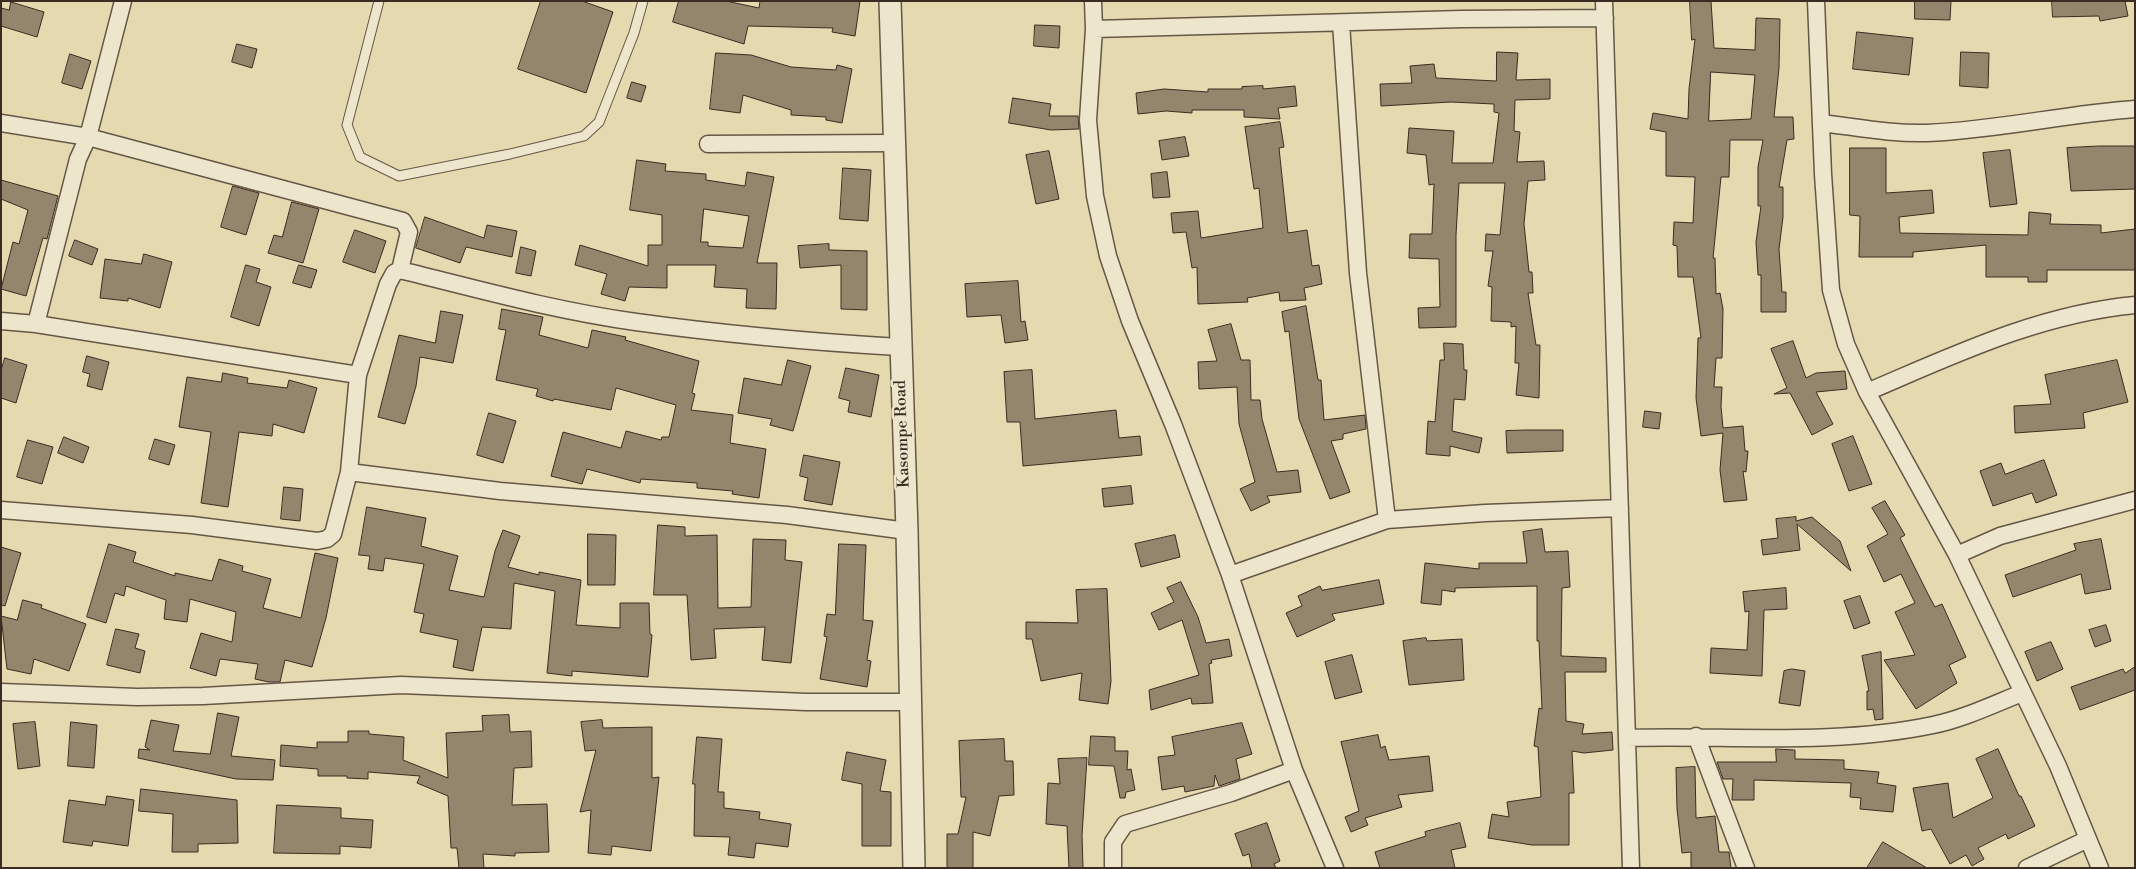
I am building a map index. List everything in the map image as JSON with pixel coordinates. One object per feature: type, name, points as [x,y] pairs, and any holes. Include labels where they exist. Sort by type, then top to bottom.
[{"type":"street","points":[[36,324],[78,159],[88,137],[123,1]]},
{"type":"street","name":"Kasompe Road","points":[[890,1],[899,346],[907,531],[909,702],[914,868]]},
{"type":"street","points":[[1093,1],[1094,29],[1088,120],[1095,196],[1108,256],[1130,320],[1173,424],[1230,575],[1294,770],[1335,868]]},
{"type":"street","points":[[1604,1],[1631,868]]},
{"type":"street","points":[[1816,1],[1821,123],[1832,290],[1846,344],[1867,392],[1957,555],[2058,766],[2100,868]]},
{"type":"street","points":[[1094,29],[1605,18]]},
{"type":"street","points":[[1341,23],[1358,273],[1387,520]]},
{"type":"street","points":[[1821,123],[1878,130],[1927,132],[1976,128],[2086,112],[2135,109]]},
{"type":"street","points":[[1,123],[88,137],[403,221],[409,232],[400,270]]},
{"type":"street","points":[[708,144],[894,142]]},
{"type":"street","points":[[1,510],[192,524],[317,541],[327,540],[333,534],[349,472],[358,375],[388,284],[394,273],[400,270],[531,302],[635,322],[831,342],[899,346]]},
{"type":"street","points":[[1867,392],[1992,339],[2050,320],[2135,305]]},
{"type":"street","points":[[1,321],[36,324],[358,375]]},
{"type":"street","points":[[349,472],[500,491],[787,515],[907,531]]},
{"type":"street","points":[[1957,555],[2000,536],[2135,500]]},
{"type":"street","points":[[1230,575],[1387,520],[1485,513],[1620,508]]},
{"type":"street","points":[[1,692],[137,697],[203,696],[401,686],[796,701],[909,702]]},
{"type":"street","points":[[1627,738],[1696,736],[1806,738],[1874,734],[1935,725],[2022,693]]},
{"type":"street","points":[[1696,736],[1746,868]]},
{"type":"street","points":[[1113,868],[1113,842],[1125,824],[1231,793],[1294,770]]},
{"type":"street","points":[[2028,868],[2088,839]]},
{"type":"lane","points":[[379,1],[347,125],[360,157],[399,176],[510,154],[584,136],[599,122],[634,33],[643,1]]},
{"type":"building","points":[[541,1],[582,1],[613,12],[586,93],[518,69]]},
{"type":"building","points":[[679,1],[726,1],[759,8],[760,1],[860,1],[855,36],[832,32],[833,28],[748,26],[744,44],[673,22]]},
{"type":"building","points":[[1690,1],[1711,1],[1714,48],[1755,50],[1756,18],[1780,19],[1779,68],[1774,117],[1793,117],[1794,139],[1787,140],[1779,187],[1783,187],[1783,217],[1779,249],[1782,292],[1786,292],[1786,312],[1761,312],[1761,275],[1758,275],[1756,242],[1761,206],[1758,206],[1758,167],[1763,140],[1730,140],[1729,177],[1721,177],[1713,258],[1715,258],[1716,294],[1720,293],[1723,309],[1722,358],[1716,358],[1714,387],[1722,387],[1723,428],[1743,426],[1745,451],[1748,451],[1746,472],[1743,471],[1747,500],[1724,502],[1720,470],[1723,433],[1701,436],[1696,398],[1698,338],[1701,338],[1693,277],[1678,277],[1677,246],[1673,245],[1674,222],[1693,223],[1695,177],[1666,176],[1666,132],[1650,129],[1653,113],[1688,119],[1689,89],[1695,39],[1692,40]],"holes":[[[1711,72],[1755,75],[1751,119],[1709,121]]]},
{"type":"building","points":[[1915,1],[1951,1],[1950,20],[1915,19]]},
{"type":"building","points":[[2052,1],[2125,1],[2128,16],[2100,21],[2099,16],[2053,17]]},
{"type":"building","points":[[11,2],[44,12],[37,37],[1,26],[1,8],[9,10]]},
{"type":"building","points":[[1035,25],[1060,26],[1059,48],[1034,46]]},
{"type":"building","points":[[1857,32],[1913,38],[1909,75],[1853,69]]},
{"type":"building","points":[[237,44],[257,49],[252,68],[232,62]]},
{"type":"building","points":[[1497,52],[1518,53],[1516,80],[1550,79],[1550,99],[1515,100],[1514,131],[1520,132],[1517,162],[1544,161],[1545,180],[1528,181],[1524,224],[1529,272],[1532,272],[1533,293],[1528,293],[1536,345],[1540,345],[1539,398],[1516,395],[1519,363],[1515,363],[1516,326],[1511,327],[1511,322],[1491,321],[1492,287],[1488,286],[1493,251],[1485,251],[1486,234],[1500,235],[1505,183],[1459,183],[1456,235],[1456,327],[1419,328],[1418,308],[1440,307],[1439,259],[1409,258],[1410,234],[1432,234],[1434,184],[1429,185],[1426,155],[1407,153],[1409,128],[1454,131],[1452,163],[1493,163],[1499,113],[1494,112],[1494,104],[1451,102],[1381,106],[1380,84],[1412,83],[1410,66],[1434,64],[1436,78],[1496,81]]},
{"type":"building","points":[[1961,52],[1989,53],[1988,88],[1960,86]]},
{"type":"building","points":[[716,53],[751,55],[791,67],[836,70],[837,65],[852,69],[842,123],[826,120],[826,117],[791,115],[791,110],[743,95],[740,113],[710,109]]},
{"type":"building","points":[[70,54],[91,61],[82,89],[62,83]]},
{"type":"building","points":[[632,82],[646,86],[641,102],[627,98]]},
{"type":"building","points":[[1263,86],[1263,89],[1295,86],[1297,106],[1278,108],[1280,119],[1244,117],[1244,110],[1192,110],[1192,113],[1166,111],[1138,114],[1136,93],[1164,89],[1208,92],[1208,89],[1242,89],[1242,87]]},
{"type":"building","points":[[1013,98],[1051,104],[1049,116],[1078,116],[1079,129],[1051,130],[1009,123]]},
{"type":"building","points":[[1280,122],[1284,147],[1279,148],[1288,233],[1307,230],[1312,266],[1319,265],[1322,284],[1304,288],[1306,300],[1280,301],[1279,292],[1247,298],[1248,302],[1198,304],[1197,267],[1192,268],[1186,232],[1173,233],[1171,213],[1198,211],[1201,238],[1263,228],[1259,188],[1254,189],[1245,127]]},
{"type":"building","points":[[1185,137],[1189,156],[1162,160],[1159,141]]},
{"type":"building","points":[[2135,146],[2135,189],[2071,191],[2067,148]]},
{"type":"building","points":[[1850,148],[1886,148],[1886,193],[1932,190],[1934,213],[1899,217],[1900,233],[2028,235],[2029,212],[2051,214],[2050,224],[2101,225],[2101,233],[2135,229],[2135,270],[2047,270],[2047,282],[2028,282],[2028,277],[1986,277],[1986,245],[1913,252],[1913,257],[1859,257],[1860,216],[1850,215]]},
{"type":"building","points":[[2010,150],[2017,204],[1990,207],[1983,153]]},
{"type":"building","points":[[1049,151],[1059,199],[1036,204],[1026,155]]},
{"type":"building","points":[[637,160],[666,164],[665,171],[706,174],[706,180],[745,186],[747,172],[774,177],[757,263],[777,263],[776,309],[746,308],[747,289],[714,287],[716,265],[667,265],[667,288],[629,287],[625,301],[601,294],[607,274],[575,265],[580,245],[648,266],[648,245],[662,245],[662,215],[630,210]],"holes":[[[704,209],[749,216],[743,248],[708,246],[708,242],[701,242]]]},
{"type":"building","points":[[843,168],[871,170],[868,221],[840,219]]},
{"type":"building","points":[[1167,172],[1170,197],[1153,198],[1151,174]]},
{"type":"building","points":[[1,180],[58,196],[47,239],[43,238],[26,296],[1,289],[13,242],[19,244],[28,210],[1,199]]},
{"type":"building","points":[[233,186],[259,193],[246,235],[221,227]]},
{"type":"building","points":[[292,202],[319,209],[303,263],[268,253],[274,235],[282,237]]},
{"type":"building","points":[[425,217],[484,238],[487,225],[517,231],[512,257],[466,247],[460,263],[416,248]]},
{"type":"building","points":[[355,230],[386,241],[375,273],[343,262]]},
{"type":"building","points":[[75,240],[98,249],[92,265],[69,256]]},
{"type":"building","points":[[829,244],[829,250],[867,251],[867,310],[841,309],[841,265],[800,268],[798,246]]},
{"type":"building","points":[[521,247],[536,251],[531,276],[516,273]]},
{"type":"building","points":[[144,254],[172,262],[160,308],[128,298],[128,301],[100,298],[105,259],[141,264]]},
{"type":"building","points":[[246,265],[260,269],[256,282],[271,287],[259,326],[231,317]]},
{"type":"building","points":[[299,265],[317,270],[311,288],[293,283]]},
{"type":"building","points":[[1018,281],[1021,322],[1025,321],[1028,340],[1005,343],[1001,315],[967,317],[965,284]]},
{"type":"building","points":[[1306,306],[1318,380],[1321,380],[1324,420],[1365,415],[1366,429],[1343,434],[1343,439],[1331,441],[1350,492],[1330,499],[1299,419],[1289,331],[1285,332],[1282,312]]},
{"type":"building","points":[[502,309],[543,317],[539,335],[588,348],[592,330],[626,337],[625,340],[699,361],[692,393],[695,394],[691,410],[733,415],[730,443],[766,449],[759,498],[732,494],[733,491],[697,488],[697,483],[641,479],[640,483],[587,469],[582,484],[551,476],[563,432],[621,448],[626,431],[661,440],[662,437],[669,437],[676,405],[616,388],[611,410],[554,399],[553,401],[536,396],[538,389],[496,380],[506,330],[499,329]]},
{"type":"building","points":[[441,311],[463,315],[453,363],[420,357],[416,386],[405,424],[378,417],[399,335],[435,343]]},
{"type":"building","points":[[1231,324],[1241,360],[1250,360],[1251,400],[1260,400],[1262,419],[1277,472],[1298,470],[1301,492],[1267,496],[1270,502],[1251,511],[1240,489],[1255,482],[1239,424],[1237,387],[1199,389],[1198,362],[1217,361],[1208,330]]},
{"type":"building","points":[[1793,341],[1806,378],[1816,373],[1845,371],[1847,389],[1816,392],[1833,424],[1812,435],[1790,393],[1774,394],[1787,388],[1771,349]]},
{"type":"building","points":[[1444,343],[1463,344],[1464,370],[1467,370],[1465,400],[1454,399],[1452,431],[1482,438],[1479,453],[1450,446],[1450,456],[1426,454],[1428,421],[1435,422],[1440,360],[1444,360]]},
{"type":"building","points":[[87,356],[109,362],[102,390],[87,386],[90,374],[83,372]]},
{"type":"building","points":[[5,358],[27,365],[16,403],[1,398],[1,371]]},
{"type":"building","points":[[788,360],[811,366],[793,431],[770,425],[772,419],[738,413],[744,378],[781,385]]},
{"type":"building","points":[[2117,360],[2128,402],[2083,413],[2085,428],[2015,433],[2014,406],[2051,404],[2045,375]]},
{"type":"building","points":[[846,368],[879,375],[871,417],[848,412],[850,401],[839,398]]},
{"type":"building","points":[[1032,370],[1035,419],[1116,410],[1119,438],[1140,436],[1142,455],[1023,466],[1020,422],[1007,422],[1004,372]]},
{"type":"building","points":[[223,373],[248,378],[247,383],[287,388],[289,380],[317,388],[304,433],[273,424],[272,436],[239,432],[228,507],[201,503],[211,432],[179,427],[187,377],[221,382]]},
{"type":"building","points":[[1645,411],[1661,413],[1659,429],[1643,427]]},
{"type":"building","points":[[489,413],[516,421],[503,463],[477,455]]},
{"type":"building","points":[[1563,430],[1563,451],[1507,453],[1506,431]]},
{"type":"building","points":[[1853,436],[1872,484],[1849,491],[1832,444]]},
{"type":"building","points":[[64,437],[89,447],[83,463],[58,453]]},
{"type":"building","points":[[155,439],[175,445],[169,465],[149,459]]},
{"type":"building","points":[[28,440],[53,447],[42,484],[17,477]]},
{"type":"building","points":[[804,455],[840,462],[832,505],[804,500],[808,478],[800,476]]},
{"type":"building","points":[[2044,460],[2057,495],[2036,503],[2032,493],[1993,506],[1980,471],[2001,463],[2005,474]]},
{"type":"building","points":[[1131,486],[1133,504],[1104,507],[1102,489]]},
{"type":"building","points":[[284,487],[303,489],[300,521],[281,519]]},
{"type":"building","points":[[1885,501],[1905,535],[1900,538],[1929,596],[1935,607],[1942,604],[1966,657],[1949,665],[1957,683],[1916,709],[1884,660],[1915,655],[1895,612],[1915,603],[1901,574],[1884,582],[1867,546],[1888,534],[1872,508]]},
{"type":"building","points":[[367,507],[426,518],[421,546],[458,556],[449,590],[484,597],[495,551],[503,530],[520,536],[508,567],[539,575],[539,572],[581,580],[576,625],[620,628],[620,603],[649,603],[650,634],[652,635],[648,677],[572,671],[572,676],[547,673],[555,591],[514,583],[511,629],[482,627],[473,671],[453,667],[458,640],[420,632],[424,614],[414,612],[424,564],[385,558],[383,571],[368,569],[370,556],[359,555]]},
{"type":"building","points":[[1796,517],[1796,521],[1812,517],[1840,541],[1851,571],[1797,524],[1800,550],[1763,555],[1761,540],[1778,538],[1776,519]]},
{"type":"building","points":[[658,525],[685,527],[685,536],[717,535],[718,608],[751,607],[753,539],[786,540],[785,560],[802,562],[791,663],[762,660],[765,627],[714,629],[716,658],[691,660],[687,595],[654,595]]},
{"type":"building","points":[[1542,529],[1545,552],[1568,551],[1570,587],[1562,588],[1561,656],[1606,658],[1606,672],[1565,672],[1566,721],[1584,724],[1582,734],[1612,732],[1613,750],[1584,753],[1572,751],[1574,793],[1569,793],[1569,845],[1532,845],[1488,838],[1492,814],[1509,817],[1507,802],[1541,797],[1538,747],[1534,746],[1539,708],[1542,709],[1539,641],[1537,641],[1537,586],[1455,588],[1455,592],[1442,590],[1441,605],[1421,603],[1425,563],[1479,569],[1479,563],[1527,563],[1523,532]]},
{"type":"building","points":[[588,534],[616,535],[615,585],[588,585]]},
{"type":"building","points":[[1175,535],[1180,557],[1141,567],[1135,544]]},
{"type":"building","points":[[2101,539],[2111,589],[2085,594],[2081,574],[2013,597],[2005,575],[2076,550],[2074,544]]},
{"type":"building","points":[[109,544],[136,552],[133,562],[175,576],[175,573],[212,581],[219,559],[243,566],[242,571],[271,579],[263,608],[301,618],[315,553],[338,558],[326,618],[312,667],[285,660],[280,682],[255,679],[258,664],[220,659],[216,676],[190,668],[201,633],[232,642],[236,612],[190,599],[187,622],[164,619],[166,600],[126,586],[124,596],[115,593],[106,623],[87,617]]},
{"type":"building","points":[[839,544],[866,545],[863,620],[873,621],[867,660],[871,661],[867,687],[820,679],[827,637],[824,636],[827,614],[835,615]]},
{"type":"building","points":[[1,547],[21,553],[5,606],[1,605]]},
{"type":"building","points":[[1379,580],[1384,604],[1332,614],[1335,620],[1297,637],[1286,613],[1302,606],[1298,596],[1320,586],[1322,590]]},
{"type":"building","points":[[1181,582],[1198,617],[1206,643],[1229,639],[1232,656],[1211,660],[1212,663],[1209,664],[1213,703],[1192,704],[1191,698],[1151,710],[1149,690],[1199,675],[1182,620],[1159,630],[1151,613],[1174,602],[1167,588]]},
{"type":"building","points":[[1786,588],[1787,609],[1764,610],[1762,676],[1710,673],[1711,648],[1747,650],[1749,611],[1745,612],[1743,592]]},
{"type":"building","points":[[1107,589],[1111,681],[1108,704],[1079,700],[1082,673],[1041,681],[1032,639],[1026,639],[1026,622],[1078,623],[1076,590]]},
{"type":"building","points":[[1860,596],[1870,623],[1854,629],[1844,601]]},
{"type":"building","points":[[23,600],[42,605],[41,608],[86,624],[69,671],[34,659],[31,674],[7,669],[1,616],[17,620]]},
{"type":"building","points":[[2106,625],[2111,641],[2095,647],[2089,630]]},
{"type":"building","points":[[116,629],[139,634],[135,648],[145,651],[140,673],[107,665]]},
{"type":"building","points":[[1426,638],[1427,641],[1462,639],[1464,680],[1409,685],[1403,641]]},
{"type":"building","points":[[2051,642],[2063,669],[2037,681],[2025,652]]},
{"type":"building","points":[[1881,652],[1883,719],[1875,720],[1873,709],[1867,710],[1867,691],[1869,691],[1862,656]]},
{"type":"building","points":[[1352,655],[1362,692],[1335,699],[1325,662]]},
{"type":"building","points":[[2135,667],[2135,690],[2080,710],[2071,687],[2123,669],[2125,673]]},
{"type":"building","points":[[1792,669],[1805,671],[1800,706],[1779,703],[1784,671]]},
{"type":"building","points":[[218,713],[239,717],[231,756],[275,760],[273,780],[236,779],[138,758],[139,749],[150,750],[145,747],[151,720],[179,725],[173,751],[210,754]]},
{"type":"building","points":[[509,715],[510,732],[531,731],[532,767],[514,768],[512,805],[547,804],[549,852],[515,853],[515,856],[483,854],[484,868],[459,868],[457,848],[451,848],[448,796],[417,783],[420,776],[368,772],[368,779],[347,778],[347,776],[318,776],[318,769],[280,766],[281,745],[317,748],[317,742],[348,742],[348,731],[369,731],[369,734],[404,737],[403,760],[448,778],[446,733],[483,731],[482,716]]},
{"type":"building","points":[[602,720],[603,728],[652,727],[652,778],[659,777],[651,851],[612,846],[611,855],[588,853],[591,810],[580,812],[596,750],[585,751],[581,722]]},
{"type":"building","points":[[35,722],[40,766],[18,769],[13,724]]},
{"type":"building","points":[[71,722],[97,725],[94,768],[68,766]]},
{"type":"building","points":[[1242,723],[1252,754],[1236,759],[1240,779],[1219,786],[1215,775],[1214,786],[1185,792],[1184,786],[1162,790],[1158,757],[1175,755],[1172,737]]},
{"type":"building","points":[[1378,735],[1381,748],[1385,746],[1389,760],[1429,756],[1433,791],[1398,795],[1402,807],[1365,818],[1368,825],[1351,832],[1345,817],[1359,811],[1341,742]]},
{"type":"building","points":[[1091,736],[1115,737],[1115,751],[1128,751],[1127,770],[1131,769],[1135,790],[1126,792],[1125,798],[1120,798],[1114,766],[1089,765]]},
{"type":"building","points":[[697,737],[722,739],[718,792],[724,792],[724,808],[760,812],[759,819],[791,824],[788,847],[756,843],[754,858],[728,855],[730,837],[694,836],[695,784],[693,784]]},
{"type":"building","points":[[1004,739],[1005,761],[1013,761],[1014,795],[999,796],[990,836],[973,832],[973,868],[947,868],[947,834],[958,834],[966,797],[961,797],[959,741]]},
{"type":"building","points":[[1776,749],[1795,750],[1795,759],[1844,760],[1844,769],[1879,772],[1877,783],[1896,786],[1893,812],[1860,809],[1861,798],[1850,797],[1851,783],[1754,780],[1754,800],[1732,800],[1733,779],[1723,779],[1717,762],[1776,762]]},
{"type":"building","points":[[1998,749],[2035,826],[2008,839],[2006,834],[1978,848],[1984,859],[1972,866],[1966,855],[1950,864],[1931,829],[1922,831],[1913,788],[1948,783],[1953,818],[1993,798],[1976,759]]},
{"type":"building","points":[[847,752],[886,760],[880,791],[891,792],[891,846],[862,846],[862,784],[842,780]]},
{"type":"building","points":[[1087,758],[1082,835],[1083,868],[1069,868],[1067,826],[1046,824],[1048,783],[1060,784],[1058,759]]},
{"type":"building","points":[[1695,767],[1696,818],[1715,816],[1719,852],[1729,852],[1731,868],[1691,868],[1691,852],[1682,853],[1677,809],[1676,768]]},
{"type":"building","points":[[141,789],[237,800],[238,843],[198,844],[198,852],[172,852],[173,814],[139,811]]},
{"type":"building","points":[[107,796],[134,800],[128,846],[93,841],[92,846],[63,842],[69,800],[105,805]]},
{"type":"building","points":[[277,805],[341,808],[341,818],[373,820],[371,848],[340,846],[340,854],[274,853]]},
{"type":"building","points":[[1267,823],[1280,861],[1274,864],[1276,868],[1252,868],[1249,854],[1243,856],[1235,834]]},
{"type":"building","points":[[1460,823],[1466,847],[1451,850],[1455,868],[1380,868],[1375,852],[1426,836],[1425,832]]},
{"type":"building","points":[[1883,842],[1927,868],[1867,868]]}]
